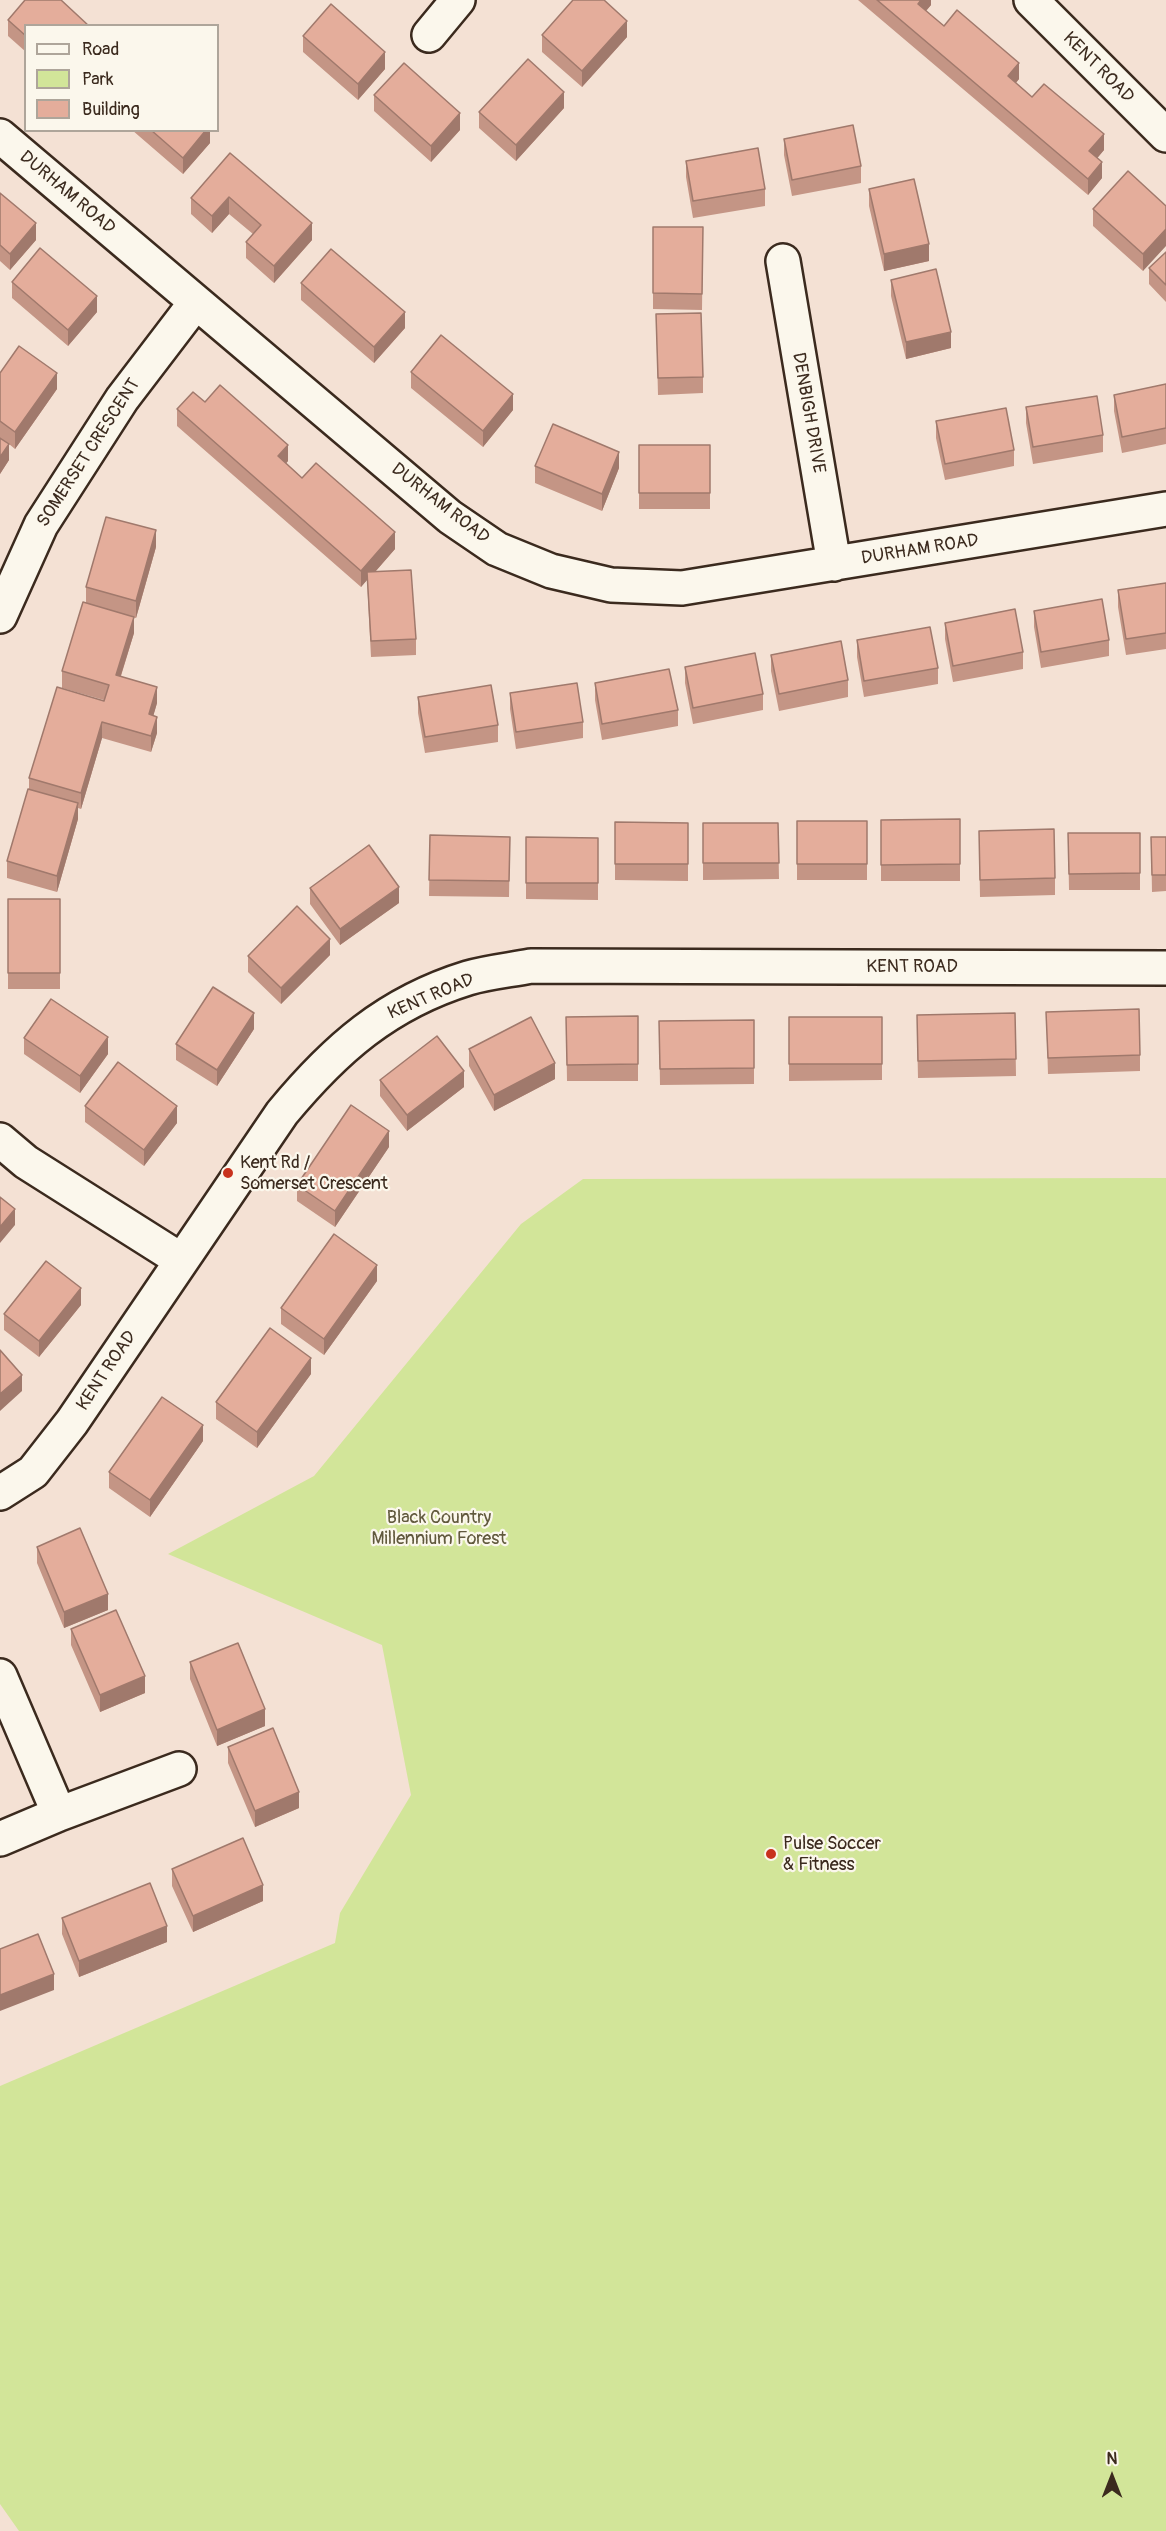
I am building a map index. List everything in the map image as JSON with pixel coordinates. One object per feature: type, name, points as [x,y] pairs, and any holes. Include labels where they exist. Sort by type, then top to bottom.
[{"type":"street","points":[[429,35],[458,0]]},
{"type":"street","name":"KENT ROAD","points":[[1031,0],[1166,135]]},
{"type":"street","name":"DURHAM ROAD","points":[[0,136],[450,517],[498,549],[551,571],[611,585],[682,588],[1166,510]]},
{"type":"street","name":"DENBIGH DRIVE","points":[[783,261],[834,564]]},
{"type":"street","name":"SOMERSET CRESCENT","points":[[0,616],[41,525],[122,399],[196,302]]},
{"type":"street","name":"KENT ROAD","points":[[0,1493],[33,1473],[72,1422],[282,1113],[317,1072],[353,1038],[391,1012],[469,978],[531,966],[1166,968]]},
{"type":"street","points":[[0,1140],[26,1162],[181,1260]]},
{"type":"street","points":[[0,1676],[58,1814]]},
{"type":"street","points":[[0,1839],[58,1814],[178,1769]]},
{"type":"green space","name":"Pulse Soccer & Fitness","points":[[1166,1178],[1166,2531],[19,2531],[0,2504],[0,2086],[335,1943],[340,1913],[411,1795],[382,1645],[168,1554],[314,1476],[521,1224],[583,1179]]},
{"type":"building","points":[[25,0],[61,0],[87,24],[24,24],[24,34],[8,20]]},
{"type":"building","points":[[573,0],[604,0],[627,21],[582,71],[542,35]]},
{"type":"building","points":[[877,0],[921,0],[918,4],[944,26],[957,10],[1019,63],[1008,76],[1032,97],[1044,84],[1104,134],[1089,151],[1102,162],[1088,179]]},
{"type":"building","points":[[331,4],[385,52],[358,84],[303,36]]},
{"type":"building","points":[[528,59],[564,92],[516,145],[479,112]]},
{"type":"building","points":[[404,63],[460,113],[431,146],[374,95]]},
{"type":"building","points":[[853,125],[861,166],[792,180],[784,139]]},
{"type":"building","points":[[153,132],[204,132],[183,158]]},
{"type":"building","points":[[758,148],[765,189],[693,201],[686,161]]},
{"type":"building","points":[[230,153],[312,223],[274,266],[246,242],[261,225],[229,197],[212,216],[191,198]]},
{"type":"building","points":[[1128,171],[1166,206],[1166,229],[1143,254],[1093,209]]},
{"type":"building","points":[[914,179],[929,244],[884,254],[869,189]]},
{"type":"building","points":[[0,193],[36,223],[10,254],[0,245]]},
{"type":"building","points":[[653,227],[703,227],[702,294],[653,293]]},
{"type":"building","points":[[40,248],[97,296],[68,330],[12,282]]},
{"type":"building","points":[[331,249],[405,312],[374,347],[301,283]]},
{"type":"building","points":[[1166,252],[1166,285],[1149,268]]},
{"type":"building","points":[[936,269],[951,332],[906,342],[891,280]]},
{"type":"building","points":[[701,313],[703,377],[658,378],[656,314]]},
{"type":"building","points":[[441,335],[513,394],[483,431],[411,372]]},
{"type":"building","points":[[19,346],[57,373],[15,432],[0,421],[0,373]]},
{"type":"building","points":[[1166,384],[1166,428],[1122,437],[1114,395]]},
{"type":"building","points":[[220,385],[288,445],[278,456],[302,478],[316,463],[395,532],[361,571],[177,409],[193,392],[205,402]]},
{"type":"building","points":[[1097,396],[1103,435],[1033,447],[1026,407]]},
{"type":"building","points":[[1006,408],[1014,450],[945,464],[936,421]]},
{"type":"building","points":[[553,424],[619,452],[602,494],[535,466]]},
{"type":"building","points":[[0,438],[9,444],[0,457]]},
{"type":"building","points":[[639,445],[710,445],[710,493],[639,493]]},
{"type":"building","points":[[106,517],[156,530],[136,601],[86,587]]},
{"type":"building","points":[[411,570],[416,639],[371,641],[367,572]]},
{"type":"building","points":[[1166,583],[1166,633],[1126,639],[1118,590]]},
{"type":"building","points":[[1102,599],[1109,640],[1041,652],[1034,611]]},
{"type":"building","points":[[83,602],[134,617],[116,675],[157,687],[149,714],[157,717],[151,736],[102,722],[81,793],[29,778],[57,687],[104,701],[109,685],[62,671]]},
{"type":"building","points":[[1015,609],[1023,652],[953,666],[945,623]]},
{"type":"building","points":[[930,627],[938,668],[864,681],[857,640]]},
{"type":"building","points":[[841,641],[848,680],[779,694],[771,655]]},
{"type":"building","points":[[755,653],[763,694],[693,708],[685,667]]},
{"type":"building","points":[[669,669],[678,710],[602,724],[595,683]]},
{"type":"building","points":[[577,683],[583,722],[516,732],[510,693]]},
{"type":"building","points":[[491,685],[498,725],[425,737],[418,697]]},
{"type":"building","points":[[28,789],[78,803],[57,876],[7,861]]},
{"type":"building","points":[[960,819],[960,864],[881,865],[881,820]]},
{"type":"building","points":[[797,821],[867,821],[867,864],[797,864]]},
{"type":"building","points":[[615,822],[688,823],[688,864],[615,864]]},
{"type":"building","points":[[703,823],[778,823],[779,863],[703,863]]},
{"type":"building","points":[[1054,829],[1055,878],[980,880],[979,831]]},
{"type":"building","points":[[1068,833],[1140,833],[1140,873],[1069,874]]},
{"type":"building","points":[[430,835],[510,837],[509,881],[429,880]]},
{"type":"building","points":[[526,837],[598,838],[598,883],[526,883]]},
{"type":"building","points":[[1151,837],[1166,837],[1166,875],[1152,875]]},
{"type":"building","points":[[369,845],[399,887],[340,929],[310,888]]},
{"type":"building","points":[[8,899],[60,899],[60,973],[8,973]]},
{"type":"building","points":[[297,906],[330,939],[281,988],[248,956]]},
{"type":"building","points":[[213,987],[254,1013],[217,1070],[176,1044]]},
{"type":"building","points":[[51,999],[108,1037],[80,1076],[24,1038]]},
{"type":"building","points":[[1139,1009],[1140,1055],[1048,1058],[1046,1012]]},
{"type":"building","points":[[1015,1013],[1016,1059],[918,1061],[917,1015]]},
{"type":"building","points":[[638,1016],[638,1064],[567,1065],[566,1017]]},
{"type":"building","points":[[531,1017],[555,1063],[494,1095],[469,1049]]},
{"type":"building","points":[[789,1017],[882,1017],[882,1064],[789,1064]]},
{"type":"building","points":[[754,1020],[754,1068],[660,1069],[659,1021]]},
{"type":"building","points":[[437,1036],[464,1071],[407,1115],[380,1080]]},
{"type":"building","points":[[118,1062],[177,1106],[144,1150],[85,1106]]},
{"type":"building","points":[[351,1105],[389,1131],[335,1211],[297,1185]]},
{"type":"building","points":[[0,1197],[15,1209],[0,1227]]},
{"type":"building","points":[[334,1234],[377,1265],[324,1339],[281,1308]]},
{"type":"building","points":[[46,1261],[81,1288],[39,1341],[4,1314]]},
{"type":"building","points":[[270,1328],[311,1358],[257,1432],[216,1402]]},
{"type":"building","points":[[0,1350],[22,1375],[0,1394]]},
{"type":"building","points":[[162,1397],[203,1425],[150,1500],[109,1472]]},
{"type":"building","points":[[80,1528],[108,1594],[64,1612],[37,1547]]},
{"type":"building","points":[[116,1610],[145,1676],[100,1695],[71,1629]]},
{"type":"building","points":[[238,1643],[265,1709],[217,1730],[190,1662]]},
{"type":"building","points":[[273,1728],[299,1792],[255,1811],[228,1747]]},
{"type":"building","points":[[243,1838],[263,1885],[193,1916],[172,1869]]},
{"type":"building","points":[[150,1883],[167,1926],[79,1961],[62,1918]]},
{"type":"building","points":[[38,1934],[54,1974],[0,1995],[0,1949]]},
{"type":"place","name":"Kent Rd / Somerset Crescent","points":[[228,1173]]},
{"type":"place","name":"Pulse Soccer & Fitness","points":[[771,1854]]},
{"type":"park label","name":"Black Country Millennium Forest","points":[[439,1528]]}]
